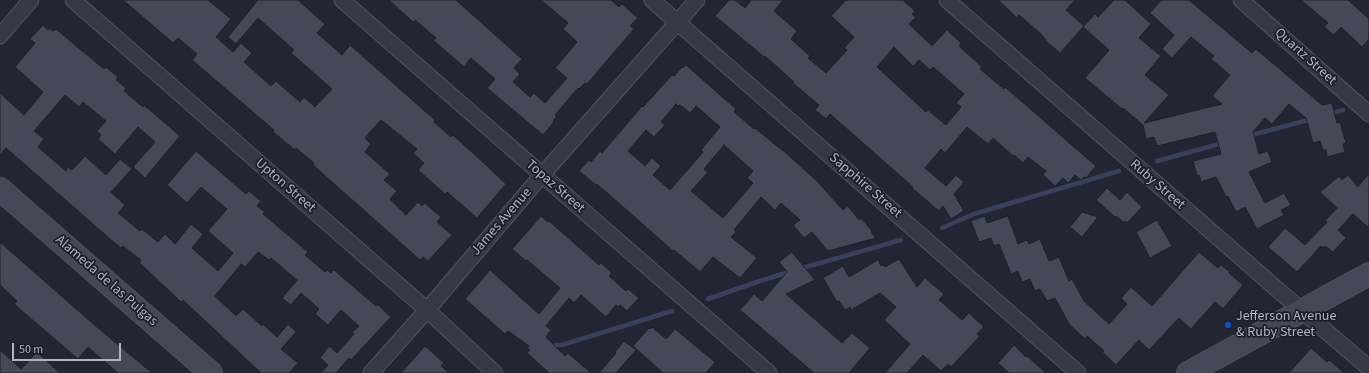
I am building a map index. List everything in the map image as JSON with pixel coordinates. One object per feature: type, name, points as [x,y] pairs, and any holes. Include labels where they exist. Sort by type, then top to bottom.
[{"type":"main road","name":"Alameda de las Pulgas","points":[[0,189],[211,373]]},
{"type":"main road","points":[[1188,373],[1369,274]]},
{"type":"street","points":[[0,36],[31,0]]},
{"type":"street","name":"Upton Street","points":[[73,0],[427,310],[495,373]]},
{"type":"street","name":"Topaz Street","points":[[342,0],[769,373]]},
{"type":"street","name":"Sapphire Street","points":[[652,0],[1078,373]]},
{"type":"street","name":"James Avenue","points":[[371,373],[427,310],[542,175],[697,0]]},
{"type":"street","name":"Ruby Street","points":[[947,0],[1369,368]]},
{"type":"street","name":"Quartz Street","points":[[1241,0],[1369,114]]},
{"type":"building","points":[[123,0],[208,0],[231,19],[216,37],[233,52],[241,43],[252,53],[244,62],[271,86],[276,81],[300,102],[304,97],[315,107],[332,89],[291,53],[294,50],[258,18],[236,44],[228,37],[258,0],[298,0],[325,24],[317,33],[342,55],[350,45],[435,120],[434,122],[451,137],[453,135],[506,184],[477,218],[447,192],[445,194],[418,170],[424,163],[413,153],[417,149],[381,120],[365,138],[371,144],[365,152],[390,174],[384,180],[397,191],[390,199],[406,215],[418,202],[422,206],[425,203],[441,217],[437,222],[452,235],[428,261],[423,257],[420,260],[313,165],[314,163],[273,132],[274,130],[192,60],[197,54],[178,38],[173,43]]},
{"type":"building","points":[[389,0],[456,0],[522,59],[514,68],[520,74],[513,82],[530,97],[534,93],[545,103],[567,78],[555,68],[577,42],[563,29],[568,23],[541,0],[611,0],[619,7],[622,4],[638,18],[630,26],[634,29],[587,84],[585,83],[579,89],[578,88],[555,115],[557,116],[553,121],[554,122],[543,135],[487,88],[495,79],[471,58],[464,67],[433,40],[436,38],[415,20],[413,22]]},
{"type":"building","points":[[729,0],[735,0],[745,8],[751,0],[783,0],[774,11],[797,31],[791,39],[810,56],[808,58],[826,73],[847,50],[844,48],[854,37],[831,16],[846,0],[903,0],[915,11],[912,14],[916,17],[909,24],[932,46],[947,30],[961,43],[959,46],[982,67],[980,69],[1004,89],[1005,87],[1096,166],[1086,178],[1084,177],[1081,180],[1075,175],[1068,183],[1063,178],[1055,186],[1043,175],[1046,171],[1028,157],[1023,163],[993,138],[988,144],[967,127],[945,153],[941,149],[925,168],[946,186],[956,175],[964,182],[954,194],[964,211],[951,219],[943,206],[939,211],[830,114],[826,119],[815,110],[819,105],[765,56],[764,57],[715,16]],"holes":[[[894,47],[913,66],[919,60],[930,70],[933,67],[964,94],[956,103],[961,107],[946,125],[928,110],[926,112],[877,67]]]},
{"type":"building","points":[[998,0],[1075,0],[1066,10],[1084,26],[1060,53],[1019,15],[1017,18]]},
{"type":"building","points":[[1114,0],[1125,0],[1151,24],[1139,38],[1161,56],[1145,75],[1169,95],[1144,123],[1222,104],[1212,96],[1230,75],[1211,59],[1214,56],[1191,37],[1172,58],[1162,49],[1174,35],[1150,13],[1161,0],[1189,0],[1252,53],[1256,49],[1322,105],[1332,103],[1337,123],[1340,122],[1346,143],[1343,144],[1345,152],[1327,157],[1326,150],[1323,150],[1320,141],[1313,143],[1306,118],[1289,104],[1272,124],[1265,118],[1253,132],[1259,154],[1268,151],[1272,162],[1249,172],[1265,203],[1284,193],[1291,205],[1281,210],[1284,215],[1257,229],[1245,207],[1236,212],[1228,196],[1226,197],[1216,177],[1201,182],[1199,175],[1197,176],[1193,161],[1221,154],[1215,132],[1157,146],[1154,137],[1146,139],[1143,125],[1085,78],[1109,50],[1083,27],[1095,14],[1098,17]]},
{"type":"building","points":[[1301,0],[1348,0],[1369,19],[1369,39],[1362,47],[1341,27],[1334,35],[1324,27],[1328,23]]},
{"type":"building","points":[[43,25],[48,30],[49,28],[53,31],[56,29],[104,69],[106,67],[118,77],[116,80],[126,88],[124,91],[143,107],[144,105],[180,136],[145,178],[133,167],[155,142],[138,127],[115,154],[98,139],[101,135],[97,131],[106,121],[83,102],[79,107],[65,95],[34,131],[44,139],[38,147],[66,171],[68,167],[72,170],[85,156],[106,175],[120,159],[132,169],[111,192],[125,205],[118,213],[140,231],[142,229],[158,242],[165,234],[175,244],[191,224],[203,234],[192,248],[218,271],[233,253],[208,231],[227,209],[201,187],[187,203],[167,185],[196,151],[246,194],[249,191],[261,201],[257,206],[265,212],[263,214],[308,252],[305,255],[325,272],[327,270],[331,273],[334,270],[391,317],[351,360],[349,358],[336,373],[321,373],[328,365],[320,358],[329,346],[337,353],[359,326],[341,310],[328,325],[315,314],[319,309],[301,293],[291,305],[282,298],[297,280],[271,258],[269,260],[258,252],[245,267],[241,264],[215,296],[236,316],[243,309],[277,337],[288,324],[296,332],[281,349],[298,363],[289,373],[261,373],[183,300],[181,302],[139,263],[141,260],[123,246],[121,248],[6,148],[0,155],[0,93],[24,115],[43,92],[15,67],[35,43],[30,39]]},
{"type":"building","points":[[686,65],[736,109],[734,112],[787,154],[817,181],[843,210],[848,206],[859,220],[861,218],[876,238],[828,251],[812,232],[804,238],[793,225],[800,220],[781,203],[775,210],[761,197],[734,230],[736,232],[731,237],[757,258],[740,278],[713,257],[700,272],[674,250],[673,251],[597,184],[596,185],[579,171],[589,160],[591,162],[600,151],[602,153],[642,106],[643,107],[672,75],[674,76],[682,67],[683,68]],"holes":[[[676,104],[678,106],[680,105],[690,113],[696,106],[720,127],[701,150],[703,152],[670,190],[653,175],[661,166],[652,158],[645,166],[628,151],[646,130],[654,137],[665,125],[661,122]],[[724,145],[753,171],[747,178],[753,183],[723,218],[691,191],[708,172],[704,169]]]},
{"type":"building","points":[[1369,173],[1369,228],[1353,214],[1338,230],[1346,238],[1333,252],[1325,246],[1323,248],[1321,246],[1297,272],[1268,247],[1285,228],[1305,245],[1327,222],[1325,221],[1337,208],[1320,192],[1339,176],[1342,180],[1348,175],[1358,187]]},
{"type":"building","points":[[1107,188],[1120,200],[1127,192],[1142,207],[1128,222],[1123,222],[1116,216],[1115,217],[1096,200]]},
{"type":"building","points":[[1082,212],[1098,217],[1082,237],[1070,227]]},
{"type":"building","points":[[541,216],[548,222],[549,221],[599,265],[601,263],[612,273],[609,276],[626,291],[628,289],[639,298],[627,311],[620,305],[618,307],[616,305],[606,317],[581,295],[574,303],[569,298],[546,326],[551,330],[546,337],[565,356],[568,353],[591,373],[549,373],[527,353],[530,350],[527,348],[529,346],[508,331],[505,334],[465,299],[490,270],[539,314],[560,288],[512,249]]},
{"type":"building","points":[[985,216],[987,223],[1008,216],[1018,244],[1027,240],[1029,244],[1040,239],[1049,261],[1059,257],[1069,281],[1072,279],[1084,301],[1109,324],[1127,304],[1121,298],[1131,287],[1152,306],[1199,252],[1218,268],[1221,265],[1243,285],[1223,309],[1215,302],[1191,329],[1179,318],[1149,350],[1139,340],[1116,365],[1102,352],[1104,351],[1087,336],[1085,339],[1069,324],[1055,298],[1047,301],[1040,289],[1035,291],[1030,279],[1022,282],[1018,271],[1011,274],[999,244],[994,246],[991,238],[979,242],[971,221]]},
{"type":"building","points":[[1157,220],[1172,246],[1150,258],[1136,232]]},
{"type":"building","points":[[0,242],[152,373],[118,373],[88,347],[78,359],[14,304],[17,301],[0,285]]},
{"type":"building","points":[[792,252],[815,280],[786,294],[842,343],[852,333],[870,348],[849,373],[814,373],[740,310],[754,294],[762,301],[787,272],[779,262]]},
{"type":"building","points":[[899,259],[917,287],[925,278],[944,294],[939,300],[962,320],[969,313],[984,327],[977,334],[980,336],[951,367],[948,364],[941,371],[923,355],[907,373],[885,373],[910,344],[884,320],[896,307],[880,293],[851,310],[850,307],[845,310],[839,301],[837,302],[823,278],[843,266],[849,277],[878,260],[881,266],[884,265],[885,267]]},
{"type":"building","points":[[652,327],[666,339],[675,329],[715,362],[706,373],[663,373],[633,346],[649,328],[650,329]]},
{"type":"building","points":[[624,341],[636,350],[616,373],[599,373],[616,353],[615,352]]},
{"type":"building","points":[[1014,345],[1046,373],[1009,373],[998,363]]},
{"type":"building","points":[[425,346],[444,363],[441,366],[449,373],[401,373]]},
{"type":"building","points":[[1311,348],[1327,362],[1329,360],[1344,373],[1289,373]]},
{"type":"building","points":[[0,350],[21,369],[37,352],[60,373],[0,373]]},
{"type":"waterway","points":[[1329,114],[1343,110]]},
{"type":"waterway","points":[[1248,136],[1312,119]]},
{"type":"waterway","points":[[1157,161],[1223,143]]},
{"type":"waterway","points":[[942,228],[974,214],[1119,171]]},
{"type":"waterway","points":[[799,269],[901,240]]},
{"type":"waterway","points":[[708,299],[792,271]]},
{"type":"waterway","points":[[550,349],[556,345],[562,345],[672,311]]},
{"type":"place","name":"Jefferson Avenue & Ruby Street","points":[[1228,325]]}]
